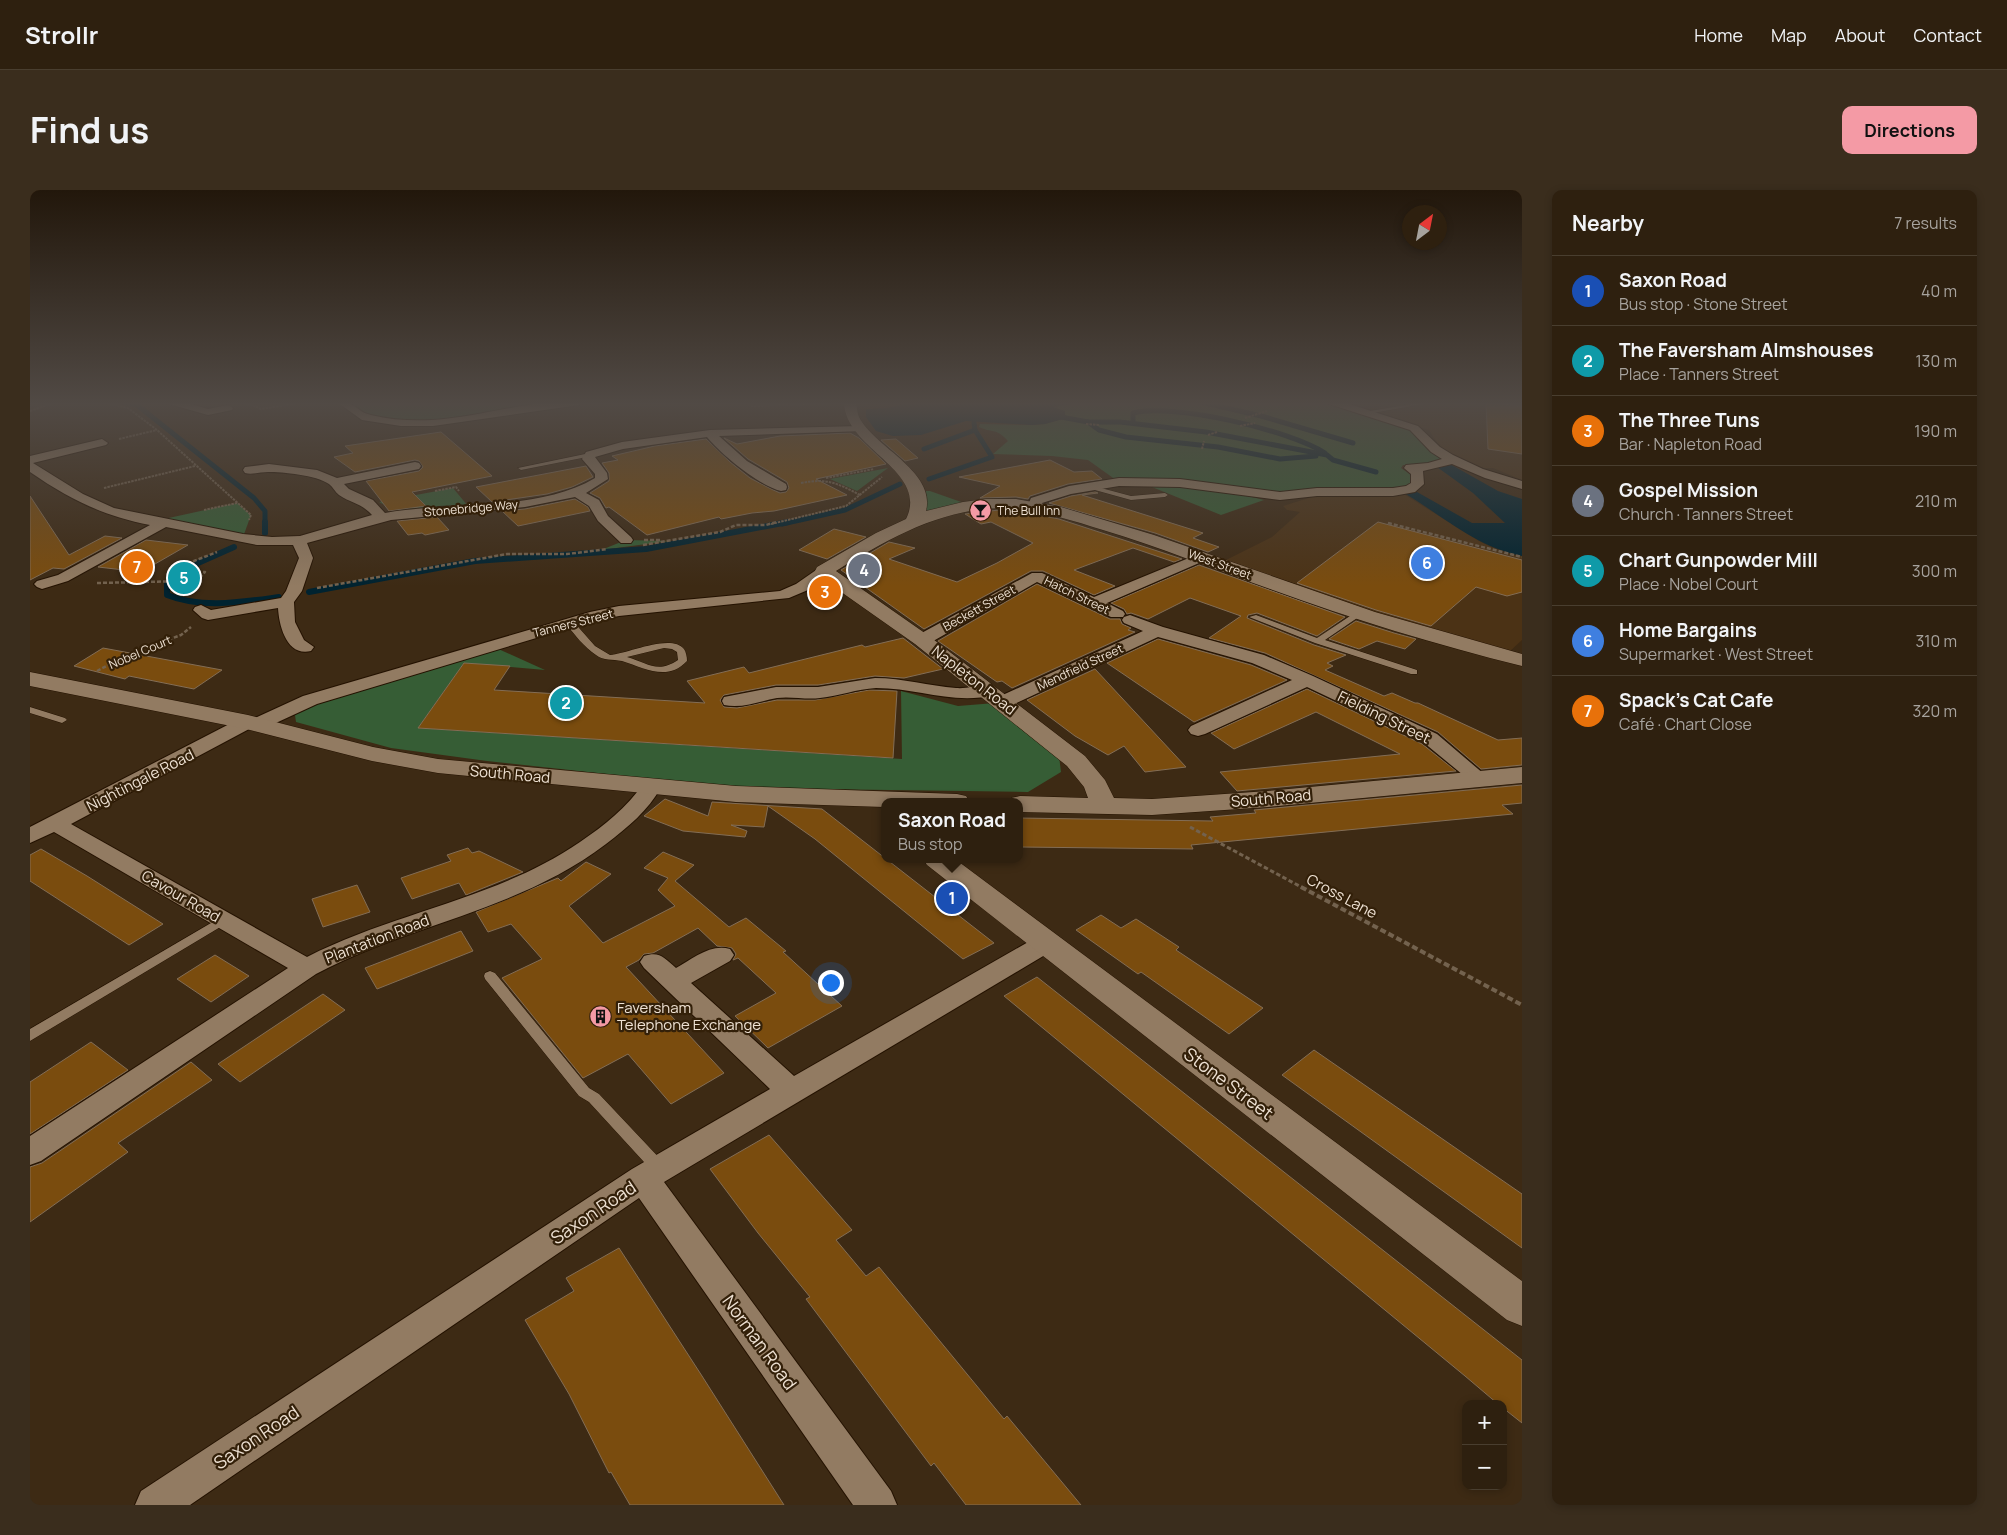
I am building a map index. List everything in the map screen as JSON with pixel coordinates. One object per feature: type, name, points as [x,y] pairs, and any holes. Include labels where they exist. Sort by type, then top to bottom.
[{"type":"street","name":"Stonebridge Way","points":[[30,466],[74,494],[108,510],[244,538],[274,541],[298,540],[382,518],[440,510],[517,504],[577,492],[592,487],[602,479],[601,473],[592,463]]},
{"type":"street","points":[[742,463],[781,487]]},
{"type":"street","points":[[1034,507],[1036,501],[1086,486],[1126,482],[1180,483],[1271,496],[1317,492],[1339,494],[1393,492],[1410,489],[1418,484],[1417,472],[1410,468],[1428,467],[1441,463]]},
{"type":"street","points":[[1461,463],[1485,475],[1522,485]]},
{"type":"street","points":[[897,465],[914,482],[919,492],[919,512],[913,522]]},
{"type":"street","points":[[335,482],[415,466]]},
{"type":"street","points":[[249,470],[269,468],[317,474],[335,482],[344,492],[368,503],[382,518]]},
{"type":"street","points":[[914,482],[940,493],[988,504]]},
{"type":"street","points":[[577,492],[594,503],[603,518],[632,543]]},
{"type":"street","name":"West Street","points":[[913,522],[948,509],[988,504],[1034,507],[1106,525],[1359,614],[1432,637],[1522,660]]},
{"type":"street","name":"Tanners Street","points":[[253,723],[310,700],[570,622],[619,611],[783,595],[802,587],[824,571],[895,528],[913,522]]},
{"type":"street","points":[[42,584],[63,578],[164,523]]},
{"type":"street","points":[[298,540],[306,558],[290,597],[287,622],[297,643],[305,647]]},
{"type":"street","points":[[1094,603],[1201,557]]},
{"type":"street","name":"Napleton Road","points":[[824,571],[922,640],[1081,766],[1096,785],[1105,807]]},
{"type":"street","name":"Hatch Street","points":[[1037,576],[1123,617]]},
{"type":"street","name":"Beckett Street","points":[[922,640],[1037,576]]},
{"type":"street","points":[[205,612],[290,597]]},
{"type":"street","name":"Fielding Street","points":[[1123,617],[1157,631],[1258,659],[1307,680],[1430,738],[1481,780]]},
{"type":"street","name":"Mendfield Street","points":[[731,702],[751,700],[776,694],[817,693],[874,683],[904,685],[951,694],[995,696],[1157,631]]},
{"type":"street","name":"South Road","points":[[32,680],[72,686],[253,723],[372,754],[438,766],[736,794],[881,799]]},
{"type":"street","points":[[1198,730],[1307,680]]},
{"type":"street","name":"Nightingale Road","points":[[30,836],[253,723]]},
{"type":"street","name":"South Road","points":[[1023,804],[1152,807],[1268,799],[1522,775]]},
{"type":"street","name":"Plantation Road","points":[[30,1152],[330,954],[492,897],[541,876],[574,857],[621,822],[642,803],[651,787]]},
{"type":"street","points":[[858,798],[881,817]]},
{"type":"street","name":"Cavour Road","points":[[55,824],[307,968]]},
{"type":"street","name":"Stone Street","points":[[942,863],[1522,1306]]},
{"type":"street","name":"Saxon Road","points":[[155,1505],[652,1174],[1046,943]]},
{"type":"street","points":[[673,981],[721,955]]},
{"type":"street","points":[[653,962],[792,1092]]},
{"type":"street","name":"Norman Road","points":[[652,1174],[877,1505]]},
{"type":"lane","points":[[521,468],[546,463]]},
{"type":"lane","points":[[1086,486],[1131,498],[1165,496]]},
{"type":"lane","points":[[1318,641],[1359,614]]},
{"type":"lane","points":[[1253,617],[1318,641],[1414,672]]},
{"type":"lane","points":[[570,622],[585,642],[596,650],[606,656],[628,660],[645,668],[662,670],[677,666],[683,660],[684,654],[674,647],[664,646],[646,648],[619,658]]},
{"type":"lane","points":[[30,710],[62,720]]},
{"type":"lane","points":[[30,1036],[222,920]]},
{"type":"lane","points":[[490,976],[584,1092],[594,1098],[652,1174]]},
{"type":"path","points":[[63,578],[77,583],[197,581],[205,572],[180,572],[194,562],[244,538],[251,515],[212,478],[193,463]]},
{"type":"path","points":[[860,495],[831,480],[823,478],[897,465]]},
{"type":"path","points":[[632,543],[720,532],[736,525],[766,525],[846,506],[897,465]]},
{"type":"path","points":[[74,494],[196,466]]},
{"type":"path","points":[[1388,523],[1522,557]]},
{"type":"path","points":[[290,597],[471,559],[507,554],[567,554],[610,549]]},
{"type":"path","points":[[186,596],[176,591],[189,582]]},
{"type":"path","name":"Nobel Court","points":[[72,686],[129,654],[182,635],[205,612]]},
{"type":"path","name":"Cross Lane","points":[[1152,807],[1522,1004]]},
{"type":"shaded area","points":[[1469,463],[1522,463],[1522,480],[1493,468],[1483,468]]},
{"type":"shaded area","points":[[1402,493],[1479,541],[1501,552],[1522,556],[1522,640],[1508,653],[1362,609],[1226,560],[1272,537],[1300,512],[1287,510],[1283,506],[1315,496]]},
{"type":"green space","points":[[1093,463],[1431,463],[1403,465],[1401,468],[1411,475],[1410,484],[1403,490],[1273,493],[1116,480]]},
{"type":"green space","points":[[888,468],[857,491],[830,479]]},
{"type":"green space","points":[[1142,483],[1203,488],[1264,500],[1221,515]]},
{"type":"green space","points":[[453,488],[468,506],[411,510],[400,509],[379,502]]},
{"type":"green space","points":[[926,491],[930,491],[964,503],[924,512]]},
{"type":"green space","points":[[237,503],[251,515],[243,537],[155,521]]},
{"type":"green space","points":[[626,540],[669,541],[601,550]]},
{"type":"green space","points":[[494,647],[545,670],[464,663],[418,728],[902,759],[901,691],[958,706],[995,703],[1059,756],[1061,772],[1028,792],[735,788],[487,761],[391,748],[296,722],[295,715],[305,707]]},
{"type":"water","points":[[1450,464],[1498,491],[1522,499],[1522,556],[1490,546],[1460,530],[1404,493],[1417,492],[1472,523],[1505,523],[1473,493],[1437,467]]},
{"type":"building","points":[[343,463],[398,463],[355,472]]},
{"type":"building","points":[[421,463],[477,463],[492,476],[412,492],[426,506],[389,511],[366,481],[419,471],[423,467]]},
{"type":"building","points":[[602,463],[732,463],[750,478],[780,493],[786,492],[789,488],[787,482],[755,463],[886,464],[816,479],[847,495],[774,511],[721,519],[719,517],[647,535],[609,507],[606,508],[600,498],[590,493],[609,481],[609,473]]},
{"type":"building","points":[[1032,463],[1057,463],[1074,472],[1092,471],[1102,479],[1068,484],[1030,496],[1028,499],[1016,497],[980,498],[1000,486],[959,477]]},
{"type":"building","points":[[586,466],[593,477],[572,487],[547,494],[492,502],[476,487]]},
{"type":"building","points":[[1098,493],[1082,495],[1203,533],[1193,538],[1219,547],[1208,552],[1155,533],[1049,503],[1071,496]]},
{"type":"building","points":[[30,496],[69,555],[105,536],[122,538],[64,569],[53,568],[30,580]]},
{"type":"building","points":[[575,499],[588,507],[590,511],[518,526],[502,511],[525,509]]},
{"type":"building","points":[[999,510],[1059,519],[1182,559],[1174,562],[1133,548],[1074,570],[1115,586],[1094,595],[1043,571],[1031,571],[924,629],[841,570],[889,542],[915,548],[889,559],[957,582],[1033,543],[991,522],[981,524],[965,514]]},
{"type":"building","points":[[437,517],[449,530],[425,535],[422,533],[408,535],[397,521]]},
{"type":"building","points":[[1378,522],[1522,560],[1522,592],[1507,596],[1476,587],[1431,626],[1376,610],[1297,583]]},
{"type":"building","points":[[834,529],[866,537],[827,559],[799,550]]},
{"type":"building","points":[[146,540],[188,545],[141,572],[98,567]]},
{"type":"building","points":[[1199,565],[1345,617],[1317,636],[1257,613],[1248,615],[1247,618],[1314,645],[1346,655],[1327,663],[1333,666],[1325,670],[1384,696],[1392,693],[1418,703],[1498,740],[1522,738],[1522,765],[1481,769],[1438,732],[1265,653],[1209,638],[1241,616],[1190,598],[1148,619],[1131,613],[1127,614],[1124,609],[1111,603]]},
{"type":"building","points":[[1037,584],[1110,619],[1120,619],[1122,624],[1131,628],[1128,630],[1135,632],[1012,688],[1002,681],[997,682],[938,641]]},
{"type":"building","points":[[1356,621],[1416,639],[1405,649],[1377,641],[1359,649],[1329,639]]},
{"type":"building","points":[[903,638],[943,669],[904,678],[875,676],[818,685],[776,685],[724,695],[720,700],[724,707],[737,708],[777,700],[815,700],[869,690],[897,691],[893,758],[418,728],[464,663],[510,666],[494,690],[705,703],[687,681],[744,667],[749,673],[862,645],[865,647]]},
{"type":"building","points":[[1158,639],[1251,665],[1287,680],[1194,722],[1107,663]]},
{"type":"building","points":[[103,648],[222,670],[194,689],[129,676],[125,679],[74,666]]},
{"type":"building","points":[[1095,669],[1186,767],[1145,772],[1124,746],[1108,755],[1075,736],[1027,700]]},
{"type":"building","points":[[1307,689],[1422,744],[1456,771],[1237,791],[1220,772],[1400,754],[1316,712],[1234,749],[1211,733]]},
{"type":"building","points":[[1522,785],[1522,803],[1502,805],[1513,814],[1191,845],[1193,849],[1023,847],[1023,818],[1213,821],[1210,817],[1256,813],[1254,810]]},
{"type":"building","points":[[665,799],[708,816],[712,802],[822,809],[881,855],[881,863],[891,863],[994,943],[963,959],[815,839],[768,806],[764,827],[731,825],[747,831],[745,837],[683,831],[644,816]]},
{"type":"building","points":[[468,848],[472,853],[479,851],[523,872],[466,895],[459,883],[412,899],[401,878],[451,861],[447,855]]},
{"type":"building","points":[[41,849],[163,924],[129,945],[30,881],[30,855]]},
{"type":"building","points":[[663,852],[694,865],[675,881],[729,927],[746,918],[786,951],[783,952],[842,1006],[768,1048],[735,1016],[776,993],[738,958],[733,960],[736,954],[732,948],[717,946],[698,928],[653,953],[644,954],[639,960],[626,967],[724,1073],[671,1104],[628,1054],[583,1078],[502,978],[542,959],[511,924],[488,932],[476,912],[558,878],[561,881],[586,862],[611,874],[569,906],[603,943],[675,906],[658,890],[668,878],[644,868]]},
{"type":"building","points":[[357,885],[370,912],[323,927],[312,899]]},
{"type":"building","points":[[1101,915],[1121,928],[1136,919],[1179,947],[1176,950],[1263,1008],[1229,1034],[1141,972],[1138,974],[1076,930]]},
{"type":"building","points":[[461,931],[473,951],[377,989],[365,968]]},
{"type":"building","points":[[215,955],[249,976],[211,1002],[177,979]]},
{"type":"building","points":[[1037,977],[1522,1360],[1522,1423],[1507,1411],[1507,1400],[1493,1400],[1004,996]]},
{"type":"building","points":[[323,994],[345,1010],[240,1082],[218,1064]]},
{"type":"building","points":[[91,1042],[128,1070],[30,1134],[30,1082]]},
{"type":"building","points":[[1314,1050],[1522,1194],[1522,1248],[1282,1075]]},
{"type":"building","points":[[191,1062],[212,1080],[118,1143],[128,1152],[30,1222],[30,1167],[42,1163]]},
{"type":"building","points":[[769,1135],[852,1230],[836,1240],[866,1276],[879,1267],[1004,1419],[1007,1416],[1081,1505],[966,1505],[934,1463],[931,1466],[806,1299],[810,1297],[758,1233],[710,1169]]},
{"type":"building","points":[[619,1248],[784,1505],[630,1505],[611,1472],[609,1473],[569,1394],[525,1320],[574,1291],[566,1278]]},
{"type":"waterway","points":[[210,463],[254,498],[265,511],[265,533]]},
{"type":"waterway","points":[[929,479],[974,463]]},
{"type":"waterway","points":[[1345,463],[1376,472]]},
{"type":"waterway","points":[[782,524],[845,510],[900,484]]},
{"type":"waterway","points":[[309,592],[475,561],[646,549],[788,522]]},
{"type":"waterway","points":[[190,570],[198,563],[234,547]]},
{"type":"waterway","points":[[167,584],[167,595],[194,602],[222,603],[279,597]]},
{"type":"place","name":"The Bull Inn","points":[[981,510]]},
{"type":"place","name":"Home Bargains","points":[[1427,563]]},
{"type":"place","name":"Spack's Cat Cafe","points":[[137,567]]},
{"type":"place","name":"Gospel Mission","points":[[864,570]]},
{"type":"place","name":"Chart Gunpowder Mill","points":[[184,578]]},
{"type":"place","name":"The Three Tuns","points":[[825,592]]},
{"type":"place","name":"The Faversham Almshouses","points":[[566,703]]},
{"type":"place","name":"Saxon Road","points":[[952,898]]},
{"type":"place","name":"Faversham Telephone Exchange","points":[[601,1016]]}]
